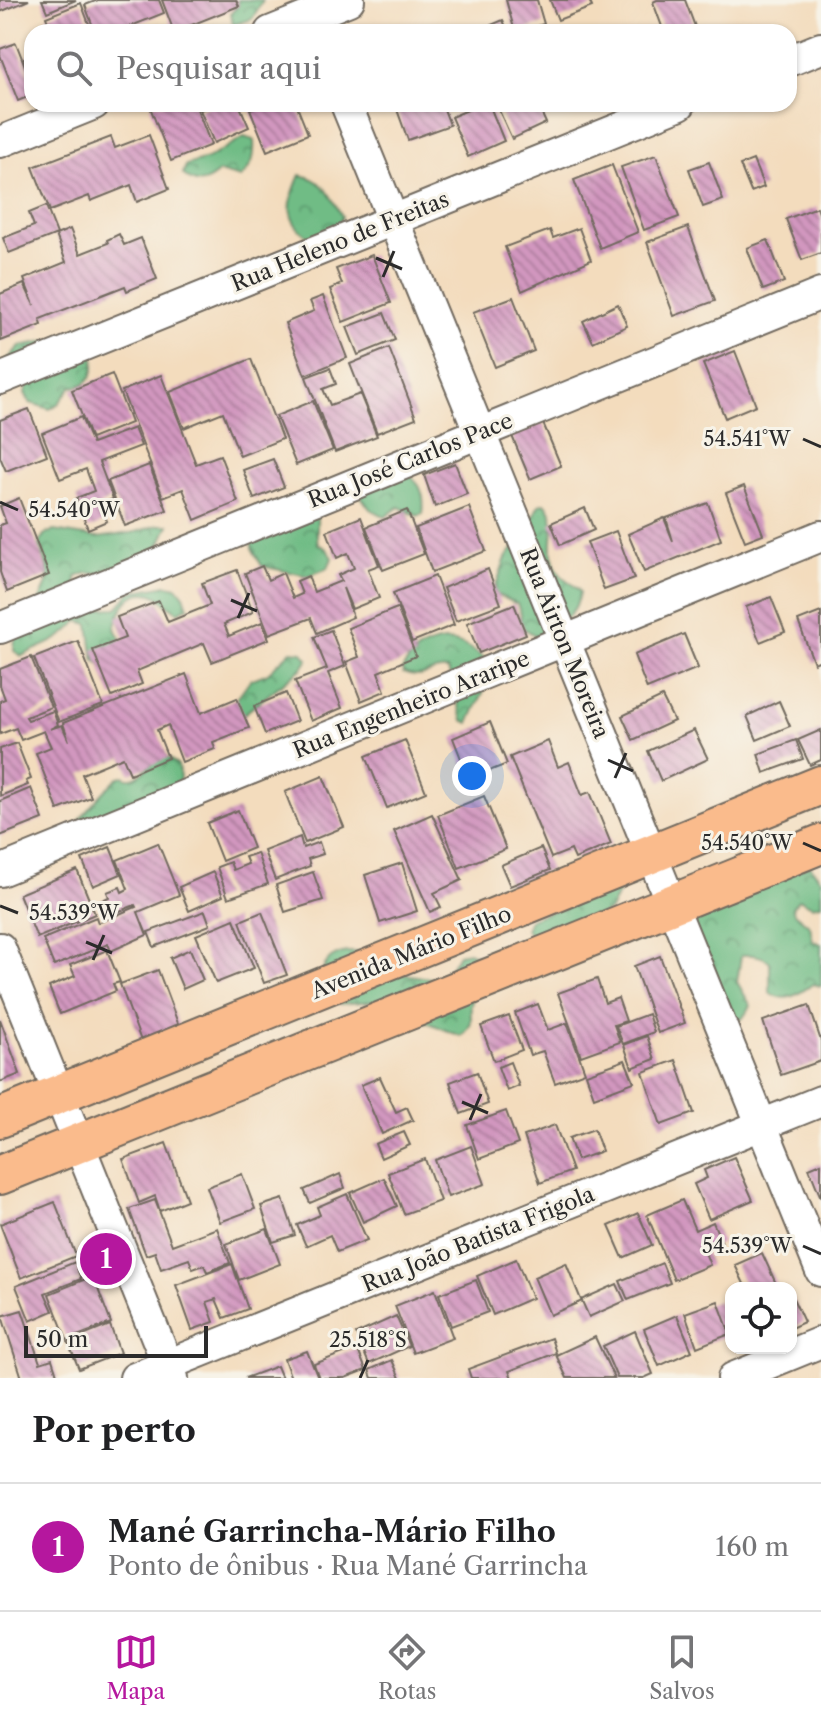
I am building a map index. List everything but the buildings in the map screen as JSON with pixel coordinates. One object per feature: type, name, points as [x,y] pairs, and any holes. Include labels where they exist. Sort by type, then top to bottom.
[{"type":"main road","name":"Avenida Mário Filho","points":[[0,1118],[821,785]]},
{"type":"main road","points":[[0,1175],[821,844]]},
{"type":"street","points":[[290,24],[349,0]]},
{"type":"street","points":[[797,58],[821,48]]},
{"type":"street","points":[[0,142],[74,112]]},
{"type":"street","name":"Rua Airton Moreira","points":[[349,112],[821,1271]]},
{"type":"street","name":"Rua Heleno de Freitas","points":[[0,379],[660,112]]},
{"type":"street","name":"Rua José Carlos Pace","points":[[0,628],[821,294]]},
{"type":"street","name":"Rua Engenheiro Araripe","points":[[0,871],[821,536]]},
{"type":"street","points":[[0,948],[171,1371]]},
{"type":"street","name":"Rua João Batista Frigola","points":[[135,1378],[171,1371],[821,1101]]},
{"type":"street","points":[[733,1378],[821,1342]]},
{"type":"green space","points":[[238,0],[263,0],[252,19],[233,24],[231,13],[238,6]]},
{"type":"green space","points":[[244,137],[254,140],[254,152],[250,166],[240,178],[219,172],[206,181],[197,182],[183,174],[186,165],[207,159]]},
{"type":"green space","points":[[300,175],[316,180],[342,216],[338,227],[312,239],[296,226],[292,218],[291,203]]},
{"type":"green space","points":[[63,338],[90,347],[94,367],[89,379],[71,387],[50,409],[30,403],[25,393],[30,375],[6,361],[20,346]]},
{"type":"green space","points":[[409,475],[422,492],[423,514],[417,516],[399,507],[385,517],[370,509],[360,495]]},
{"type":"green space","points":[[545,503],[552,516],[555,566],[580,592],[575,608],[564,620],[536,636],[520,626],[521,614],[517,604],[493,593],[506,558],[523,536],[539,505]]},
{"type":"green space","points":[[316,512],[318,544],[327,549],[332,558],[328,568],[308,576],[262,566],[252,548],[251,535]]},
{"type":"green space","points":[[169,525],[158,549],[111,574],[87,573],[76,577],[77,599],[96,609],[117,608],[131,592],[167,585],[177,587],[188,607],[178,612],[152,594],[137,594],[131,598],[122,608],[115,629],[121,639],[119,649],[102,665],[94,660],[89,624],[78,621],[59,638],[22,656],[14,651],[18,633],[41,598],[48,578],[40,542],[45,534],[54,531],[98,538]]},
{"type":"green space","points":[[445,641],[464,645],[491,661],[493,671],[469,723],[463,720],[448,670],[417,676],[403,673],[403,668],[416,652]]},
{"type":"green space","points":[[291,651],[302,652],[308,659],[302,668],[244,714],[234,708],[250,680],[268,673]]},
{"type":"green space","points":[[158,758],[168,758],[178,765],[180,778],[176,789],[103,813],[87,828],[80,820],[119,777],[139,775]]},
{"type":"green space","points":[[810,865],[821,880],[821,904],[812,906],[799,899],[792,907],[794,913],[810,926],[813,941],[821,944],[821,986],[813,984],[788,998],[776,996],[770,993],[770,962],[756,956],[741,956],[737,982],[751,1006],[742,1019],[732,1018],[687,915]]},
{"type":"green space","points":[[622,886],[610,910],[539,950],[526,929],[530,919]]},
{"type":"green space","points":[[347,952],[369,953],[404,974],[435,979],[446,974],[458,954],[469,952],[480,957],[484,967],[472,1000],[469,1027],[461,1036],[374,1001],[340,1004],[321,980],[328,961]]},
{"type":"place","name":"Mané Garrincha-Mário Filho","points":[[106,1259]]}]
